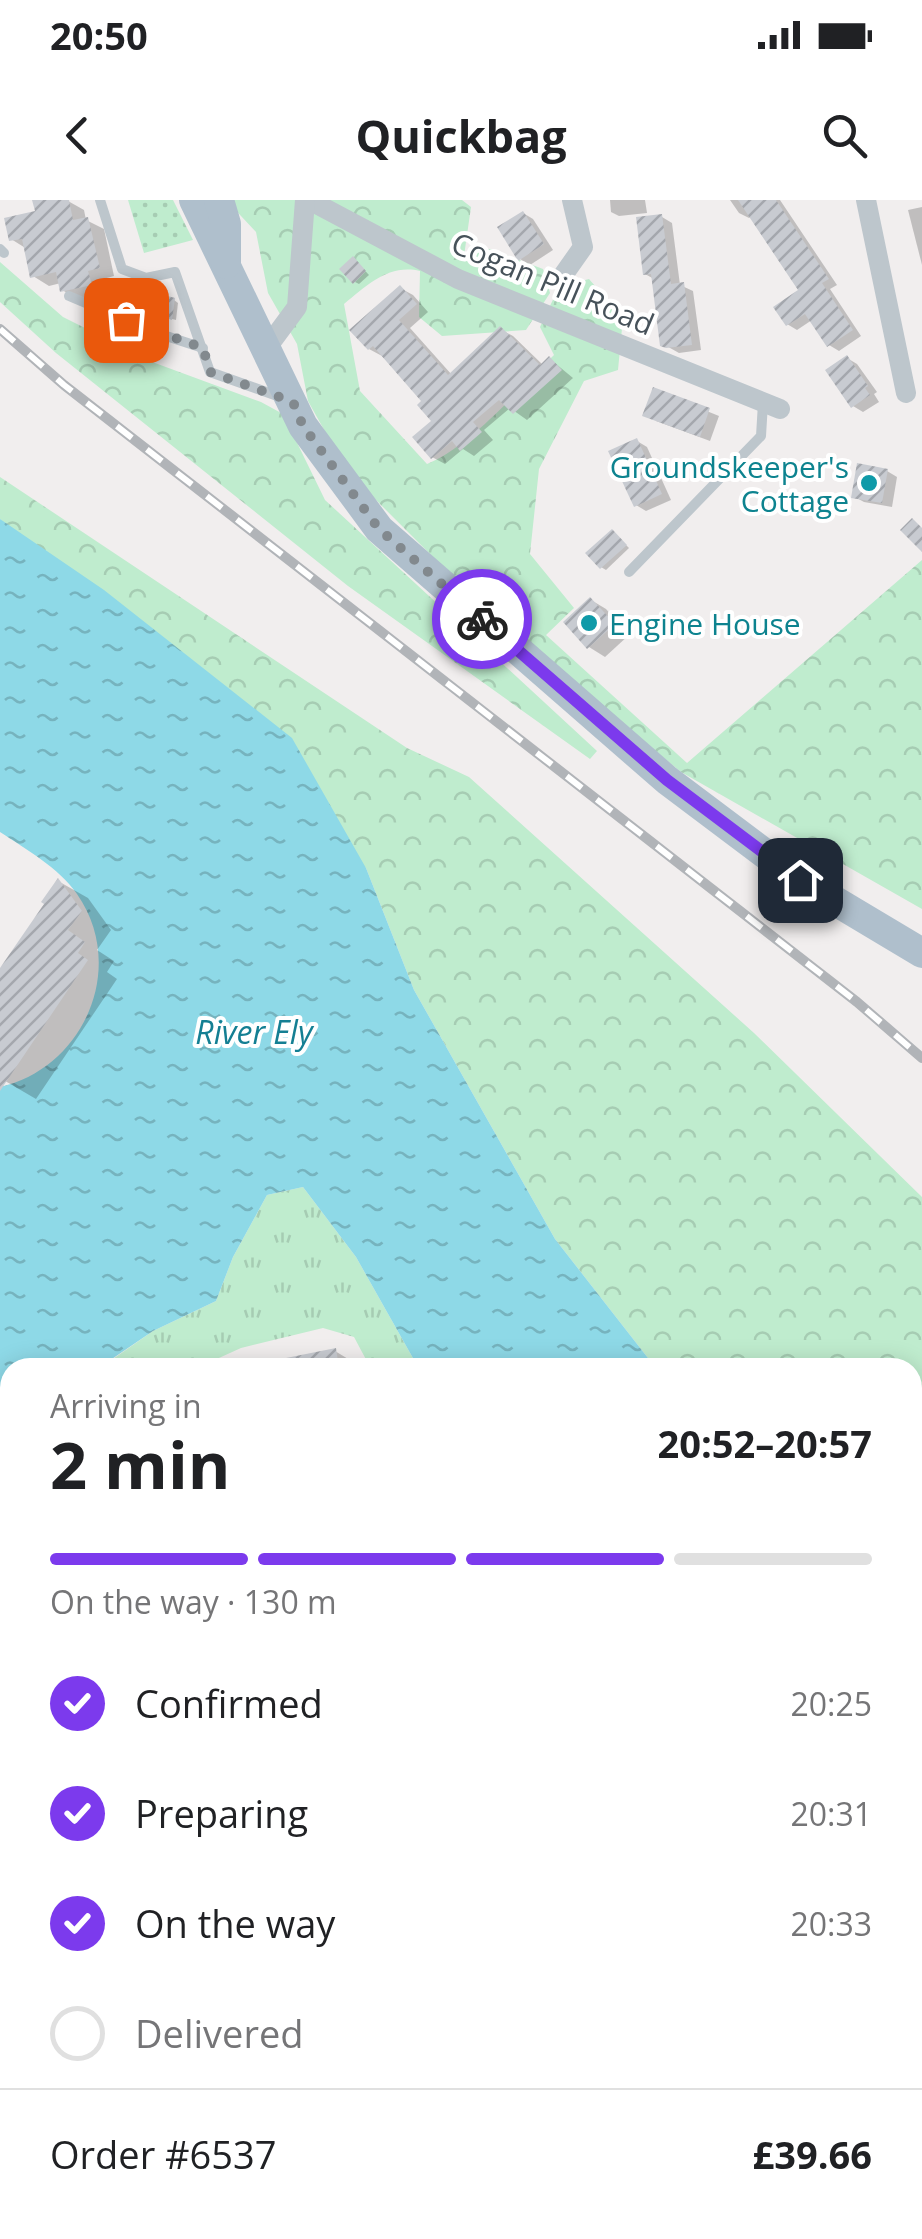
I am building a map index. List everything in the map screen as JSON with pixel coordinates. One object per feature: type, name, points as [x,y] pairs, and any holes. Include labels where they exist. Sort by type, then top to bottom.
[{"type":"main road","points":[[194,200],[303,426],[379,529],[667,780],[800,880],[922,953]]},
{"type":"main road","points":[[218,200],[226,224],[226,264]]},
{"type":"street","points":[[266,349],[297,308],[307,200]]},
{"type":"street","name":"Cogan Pill Road","points":[[307,200],[458,279],[771,405]]},
{"type":"street","points":[[564,274],[582,247],[572,200]]},
{"type":"street","points":[[866,200],[906,392]]},
{"type":"lane","points":[[100,200],[122,269],[146,278],[175,272],[210,372],[293,402]]},
{"type":"lane","points":[[69,296],[203,348]]},
{"type":"lane","points":[[629,572],[761,436],[771,405]]},
{"type":"green space","points":[[128,200],[173,200],[193,240],[144,253]]},
{"type":"green space","points":[[226,200],[462,200],[471,207],[464,256],[490,249],[543,269],[550,293],[526,330],[442,336],[419,317],[420,271],[388,273],[344,304],[360,391],[427,464],[477,431],[554,355],[540,327],[559,287],[589,279],[623,318],[618,370],[584,381],[539,469],[530,554],[574,608],[546,635],[687,763],[922,560],[922,909],[681,772],[496,620],[347,471],[308,401],[297,344],[268,293],[256,232]]},
{"type":"green space","points":[[0,262],[63,317],[155,363],[261,402],[283,414],[325,500],[597,751],[590,759],[348,586],[56,353],[0,302]]},
{"type":"green space","points":[[0,477],[407,748],[469,777],[754,1033],[922,1197],[922,1358],[648,1358],[555,1239],[414,990],[366,868],[0,519]]},
{"type":"green space","points":[[303,1187],[356,1257],[413,1358],[365,1358],[354,1337],[323,1328],[241,1348],[219,1358],[114,1358],[153,1331],[216,1301],[233,1257],[267,1195]]},
{"type":"water","name":"River Ely","points":[[0,519],[104,590],[292,738],[366,868],[414,990],[555,1239],[648,1358],[413,1358],[356,1257],[303,1187],[267,1195],[233,1257],[216,1301],[153,1331],[113,1358],[0,1358],[0,1087],[30,1076],[55,1059],[75,1037],[89,1011],[97,982],[98,952],[92,922],[69,884],[0,832]]},
{"type":"building","points":[[32,200],[69,200],[73,220],[88,217],[100,268],[88,271],[92,285],[60,292],[56,272],[30,278],[22,239],[9,241],[4,218],[35,211]]},
{"type":"building","points":[[738,200],[776,200],[829,279],[822,283],[853,330],[827,347],[805,314],[786,326],[773,307],[798,290]]},
{"type":"building","points":[[523,211],[544,244],[518,261],[497,227]]},
{"type":"building","points":[[662,214],[671,284],[684,282],[692,345],[660,346],[651,274],[643,275],[636,217]]},
{"type":"building","points":[[353,256],[366,271],[353,284],[339,269]]},
{"type":"building","points":[[400,285],[417,304],[399,320],[448,375],[500,326],[540,365],[549,356],[562,370],[513,414],[499,400],[473,422],[482,432],[460,451],[452,441],[431,459],[412,437],[431,421],[417,405],[421,401],[373,346],[368,350],[349,330]]},
{"type":"building","points":[[153,292],[175,298],[172,320],[147,312]]},
{"type":"building","points":[[847,355],[870,395],[851,408],[825,370]]},
{"type":"building","points":[[653,387],[710,408],[700,437],[642,416]]},
{"type":"building","points":[[637,438],[662,494],[634,507],[608,451]]},
{"type":"building","name":"Groundskeeper's Cottage","points":[[857,463],[888,469],[882,503],[851,498]]},
{"type":"building","points":[[912,518],[922,528],[922,552],[900,530]]},
{"type":"building","points":[[612,529],[627,545],[600,569],[585,553]]},
{"type":"building","name":"Engine House","points":[[590,597],[615,624],[587,649],[563,622]]},
{"type":"building","points":[[58,878],[82,911],[68,930],[85,942],[78,953],[88,960],[0,1091],[0,968]]},
{"type":"building","points":[[336,1348],[338,1358],[286,1358]]},
{"type":"railway","points":[[0,329],[64,385],[857,1002],[922,1058]]},
{"type":"way so far","points":[[126,320],[203,348],[210,372],[293,402],[303,426],[379,529],[482,619]]},
{"type":"place","name":"Groundskeeper's Cottage","points":[[869,483]]},
{"type":"place","name":"Engine House","points":[[589,623]]},
{"type":"route","points":[[482,619],[667,780],[800,880]]}]
